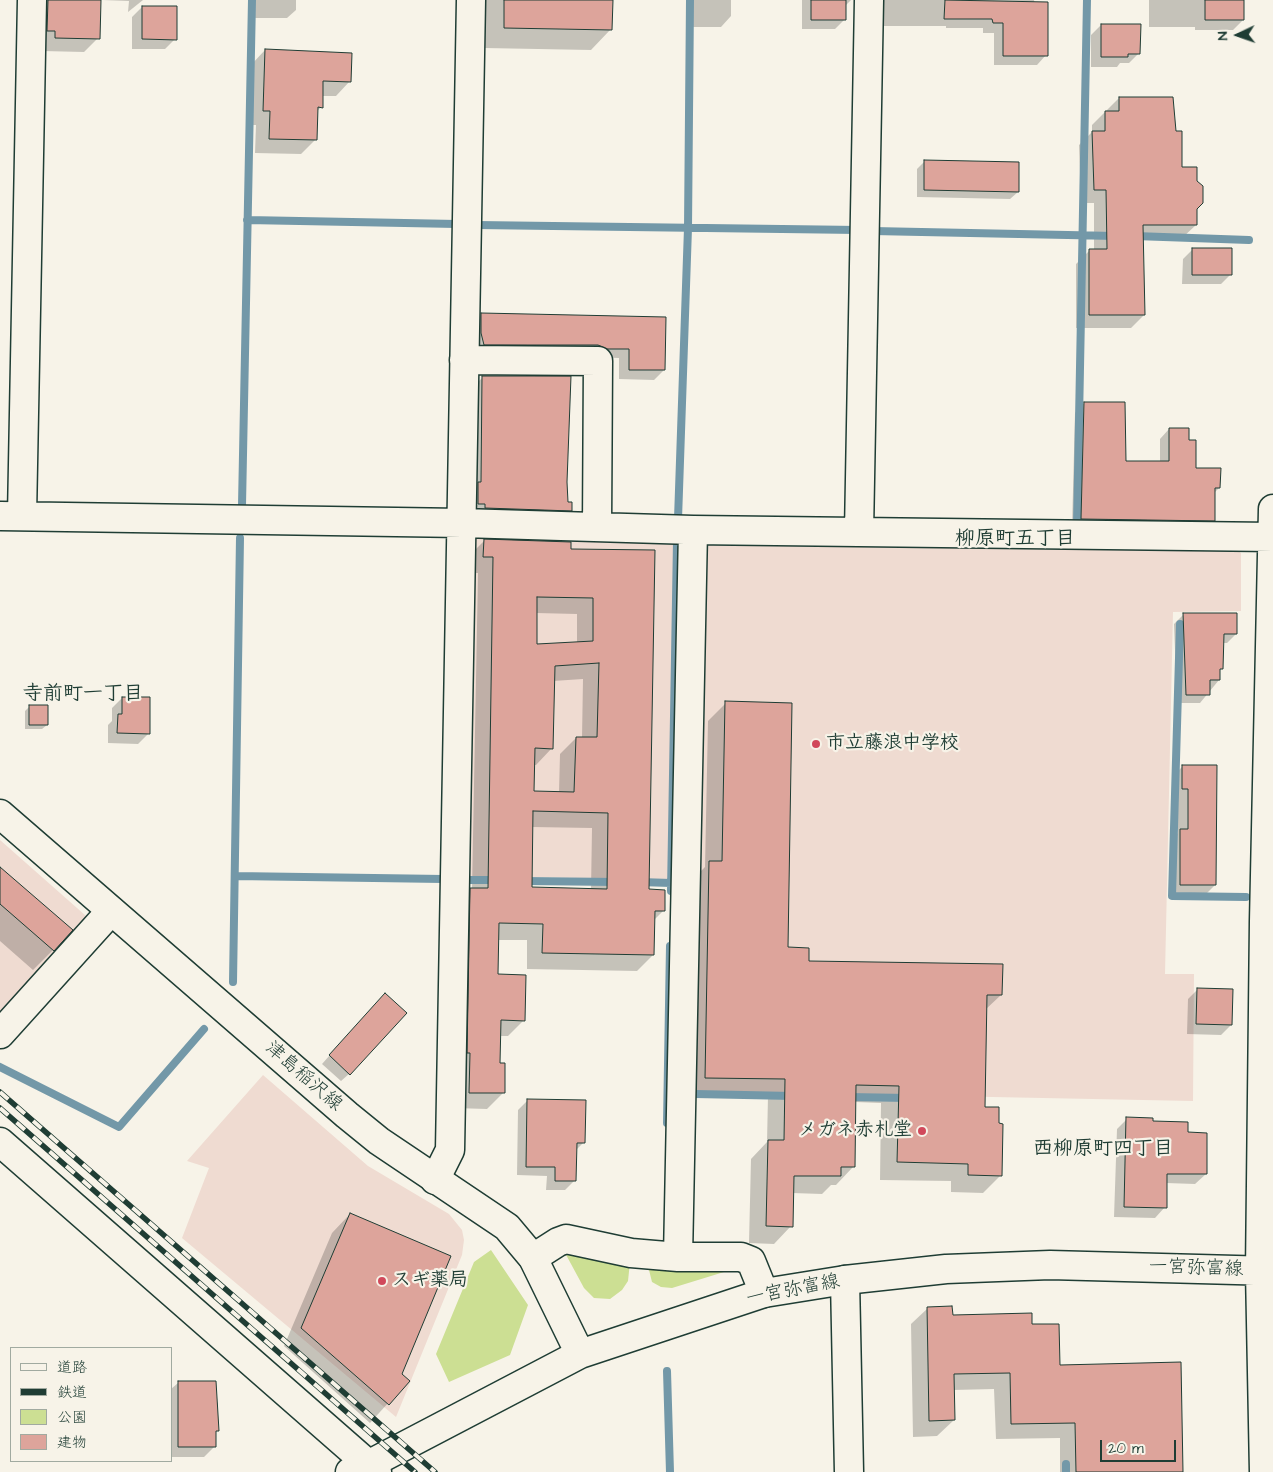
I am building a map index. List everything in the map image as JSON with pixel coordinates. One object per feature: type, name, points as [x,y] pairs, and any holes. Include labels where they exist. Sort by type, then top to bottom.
[{"type":"street","points":[[32,0],[11,516],[462,523],[693,530],[1273,537]]},
{"type":"street","points":[[435,1180],[450,1150],[471,0]]},
{"type":"street","points":[[860,532],[869,0]]},
{"type":"street","points":[[464,360],[598,361],[598,527]]},
{"type":"street","points":[[1264,1472],[1267,1271],[1264,921],[1273,509]]},
{"type":"street","points":[[678,1257],[693,530]]},
{"type":"street","name":"津島稲沢線","points":[[0,814],[347,1115],[379,1141],[507,1227],[533,1258],[580,1354]]},
{"type":"street","points":[[0,1034],[111,911]]},
{"type":"street","points":[[0,1142],[365,1470]]},
{"type":"street","points":[[533,1258],[558,1242],[566,1240],[631,1253],[678,1257],[741,1257],[751,1261],[764,1293]]},
{"type":"street","name":"一宮弥富線","points":[[365,1470],[580,1354],[764,1293],[845,1280],[946,1269],[1050,1265],[1267,1271]]},
{"type":"street","points":[[845,1280],[849,1472]]},
{"type":"shaded area","name":"市立藤浪中学校","points":[[474,535],[1236,548],[1241,553],[1241,611],[1173,612],[1165,974],[1194,974],[1193,1101],[692,1091],[696,880],[459,876]]},
{"type":"shaded area","points":[[0,840],[94,923],[0,1027]]},
{"type":"shaded area","points":[[263,1075],[368,1166],[449,1214],[462,1230],[464,1240],[462,1255],[396,1417],[182,1238],[209,1168],[187,1161]]},
{"type":"green space","points":[[491,1250],[528,1305],[510,1355],[449,1382],[436,1354],[474,1262]]},
{"type":"green space","points":[[564,1251],[630,1262],[628,1281],[622,1290],[610,1299],[594,1298],[584,1288]]},
{"type":"green space","points":[[648,1266],[737,1268],[672,1288],[661,1287],[652,1282]]},
{"type":"building","points":[[48,0],[101,0],[100,39],[55,38],[55,31],[47,31]]},
{"type":"building","points":[[504,0],[613,0],[612,30],[504,28]]},
{"type":"building","points":[[811,0],[846,0],[846,20],[811,20]]},
{"type":"building","points":[[945,0],[1048,2],[1048,56],[1003,56],[1003,23],[993,23],[992,19],[944,19]]},
{"type":"building","points":[[1205,0],[1244,0],[1244,20],[1205,20]]},
{"type":"building","points":[[142,6],[177,6],[177,40],[142,39]]},
{"type":"building","points":[[1101,24],[1141,24],[1140,54],[1128,54],[1128,57],[1101,57]]},
{"type":"building","points":[[265,49],[352,53],[351,82],[323,81],[323,108],[318,107],[317,140],[269,139],[270,111],[263,111]]},
{"type":"building","points":[[1119,97],[1173,97],[1176,131],[1182,131],[1182,167],[1197,167],[1197,181],[1203,186],[1203,203],[1197,209],[1197,225],[1143,225],[1145,315],[1089,315],[1089,249],[1107,249],[1106,190],[1094,190],[1092,131],[1105,131],[1105,111],[1119,111]]},
{"type":"building","points":[[924,160],[1019,162],[1019,192],[924,190]]},
{"type":"building","points":[[1192,248],[1232,248],[1232,275],[1192,275]]},
{"type":"building","points":[[481,313],[666,317],[665,370],[629,370],[629,349],[607,349],[598,345],[484,345],[481,333]]},
{"type":"building","points":[[482,376],[571,376],[567,482],[568,502],[572,502],[572,511],[485,508],[485,504],[478,504],[478,482],[481,482]]},
{"type":"building","points":[[1084,402],[1125,402],[1126,461],[1169,461],[1169,428],[1189,428],[1189,440],[1196,440],[1196,468],[1221,468],[1220,488],[1215,488],[1215,521],[1081,519]]},
{"type":"building","points":[[484,539],[571,542],[571,549],[655,550],[649,889],[665,890],[665,911],[655,911],[654,955],[542,953],[543,924],[499,923],[498,974],[526,975],[525,1021],[501,1020],[500,1063],[505,1063],[505,1093],[469,1093],[470,1053],[467,1053],[470,888],[488,888],[493,557],[483,557]],"holes":[[[537,597],[593,598],[593,641],[537,644]],[[599,663],[597,737],[576,737],[574,792],[534,791],[535,748],[553,749],[555,666]],[[533,811],[608,813],[607,889],[532,887]]]},
{"type":"building","points":[[1183,613],[1237,613],[1237,634],[1224,634],[1223,669],[1220,669],[1220,680],[1210,680],[1210,695],[1186,695]]},
{"type":"building","points":[[122,697],[150,697],[150,734],[117,733],[118,714],[122,714]]},
{"type":"building","points":[[725,701],[792,703],[788,947],[809,948],[809,961],[1003,964],[1002,995],[987,995],[985,1107],[999,1107],[999,1123],[1003,1124],[1002,1176],[968,1175],[968,1164],[897,1162],[899,1086],[856,1085],[855,1167],[841,1167],[841,1176],[794,1176],[793,1227],[766,1226],[768,1140],[784,1140],[785,1079],[705,1078],[709,861],[722,861]]},
{"type":"building","points":[[29,705],[48,705],[48,725],[29,725]]},
{"type":"building","points":[[1182,765],[1217,765],[1216,885],[1180,885],[1180,829],[1188,829],[1188,789],[1182,789]]},
{"type":"building","points":[[0,867],[73,930],[54,951],[0,904]]},
{"type":"building","points":[[1197,988],[1233,989],[1232,1025],[1196,1024]]},
{"type":"building","points":[[385,993],[407,1013],[350,1075],[329,1055]]},
{"type":"building","points":[[527,1099],[586,1100],[585,1143],[577,1143],[576,1181],[555,1181],[555,1167],[526,1167]]},
{"type":"building","points":[[1126,1117],[1153,1118],[1153,1121],[1188,1122],[1188,1132],[1207,1133],[1207,1174],[1167,1174],[1167,1208],[1124,1207]]},
{"type":"building","points":[[350,1213],[451,1256],[402,1374],[410,1381],[389,1405],[301,1328]]},
{"type":"building","points":[[952,1306],[953,1315],[1032,1313],[1032,1324],[1059,1324],[1060,1365],[1181,1362],[1183,1472],[1076,1472],[1075,1423],[1011,1424],[1010,1373],[954,1374],[955,1420],[929,1421],[927,1307]]},
{"type":"building","points":[[178,1381],[216,1381],[219,1431],[216,1431],[216,1447],[178,1447]]},
{"type":"waterway","points":[[242,505],[252,0]]},
{"type":"waterway","points":[[678,519],[688,228],[690,0]]},
{"type":"waterway","points":[[1077,525],[1087,0]]},
{"type":"waterway","points":[[247,220],[457,224]]},
{"type":"waterway","points":[[477,225],[858,230]]},
{"type":"waterway","points":[[873,231],[1116,236]]},
{"type":"waterway","points":[[1135,236],[1249,240]]},
{"type":"waterway","points":[[233,982],[240,538]]},
{"type":"waterway","points":[[671,891],[677,541]]},
{"type":"waterway","points":[[1180,624],[1172,896],[1246,897]]},
{"type":"waterway","points":[[235,876],[443,879]]},
{"type":"waterway","points":[[467,880],[497,880]]},
{"type":"waterway","points":[[524,881],[617,882]]},
{"type":"waterway","points":[[639,882],[671,883]]},
{"type":"waterway","points":[[667,1123],[670,946]]},
{"type":"waterway","points":[[0,1067],[119,1127],[204,1029]]},
{"type":"waterway","points":[[695,1094],[793,1096]]},
{"type":"waterway","points":[[847,1097],[908,1098]]},
{"type":"waterway","points":[[667,1371],[670,1472]]},
{"type":"waterway","points":[[1066,1464],[1066,1472]]},
{"type":"railway","points":[[0,1092],[435,1472]]},
{"type":"railway","points":[[0,1108],[415,1472]]},
{"type":"place","name":"市立藤浪中学校","points":[[816,744]]},
{"type":"place","name":"メガネ赤札堂","points":[[922,1131]]},
{"type":"place","name":"スギ薬局","points":[[382,1281]]},
{"type":"district","name":"柳原町五丁目","points":[[1015,540]]},
{"type":"district","name":"寺前町一丁目","points":[[83,695]]},
{"type":"district","name":"西柳原町四丁目","points":[[1103,1150]]}]
